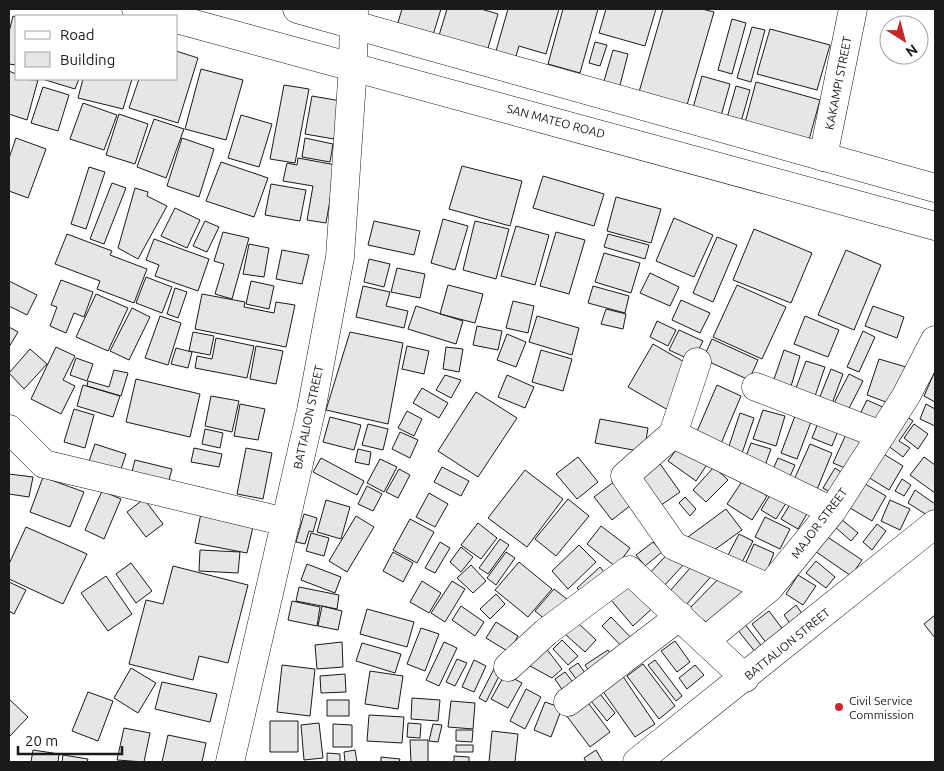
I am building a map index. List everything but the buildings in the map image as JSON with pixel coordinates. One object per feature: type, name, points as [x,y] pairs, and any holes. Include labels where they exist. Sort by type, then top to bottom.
[{"type":"street","points":[[136,9],[161,15]]},
{"type":"street","points":[[297,9],[354,16],[823,157],[935,188]]},
{"type":"street","name":"KAKAMPI STREET","points":[[823,157],[853,9]]},
{"type":"street","name":"BATTALION STREET","points":[[230,762],[311,411],[340,257],[353,66],[354,16]]},
{"type":"street","name":"SAN MATEO ROAD","points":[[178,20],[935,226]]},
{"type":"street","name":"MAJOR STREET","points":[[706,640],[769,588],[832,511],[906,396],[935,340]]},
{"type":"street","points":[[697,362],[673,434],[625,476],[674,546],[769,588]]},
{"type":"street","points":[[756,386],[880,435]]},
{"type":"street","points":[[9,430],[44,464],[286,522]]},
{"type":"street","points":[[673,434],[832,511]]},
{"type":"street","name":"BATTALION STREET","points":[[637,762],[745,678],[935,524]]},
{"type":"street","points":[[508,667],[546,632],[629,570],[745,678]]},
{"type":"street","points":[[568,702],[680,616]]},
{"type":"place","name":"Civil Service Commission","points":[[839,707]]}]
